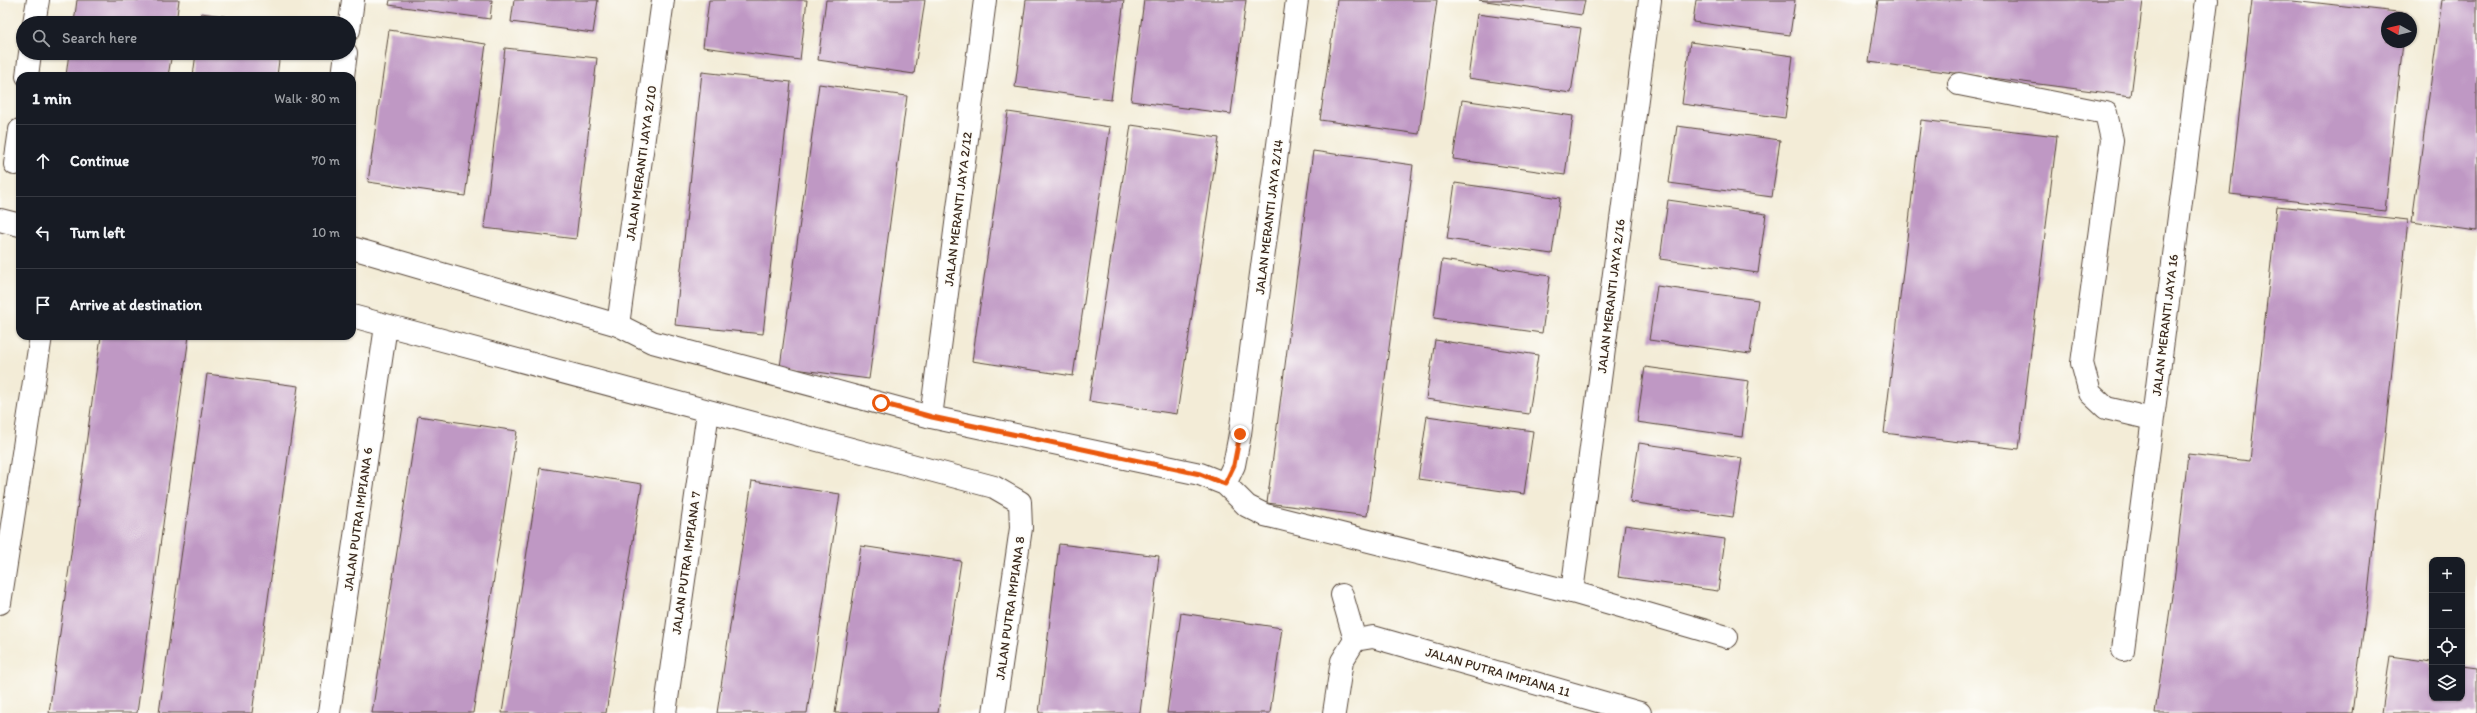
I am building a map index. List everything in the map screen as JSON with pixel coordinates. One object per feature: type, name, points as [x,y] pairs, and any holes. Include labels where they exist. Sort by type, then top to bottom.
[{"type":"street","points":[[35,16],[38,0]]},
{"type":"street","points":[[351,16],[353,0]]},
{"type":"street","name":"JALAN MERANTI JAYA 2/10","points":[[618,325],[663,0]]},
{"type":"street","name":"JALAN MERANTI JAYA 2/12","points":[[932,417],[985,0]]},
{"type":"street","name":"JALAN MERANTI JAYA 2/14","points":[[1225,484],[1234,465],[1240,434],[1297,0]]},
{"type":"street","name":"JALAN MERANTI JAYA 2/16","points":[[1572,592],[1650,0]]},
{"type":"street","name":"JALAN MERANTI JAYA 16","points":[[2123,650],[2207,0]]},
{"type":"street","points":[[28,72],[29,60]]},
{"type":"street","points":[[344,72],[345,60]]},
{"type":"street","points":[[1959,84],[2106,113],[2112,140],[2082,363],[2090,393],[2106,408],[2152,419]]},
{"type":"street","points":[[12,163],[16,146]]},
{"type":"street","points":[[0,220],[16,224]]},
{"type":"street","points":[[356,249],[618,325],[652,342],[932,417],[1200,474],[1225,484],[1247,506],[1265,515],[1572,592],[1727,637]]},
{"type":"street","points":[[356,317],[708,412]]},
{"type":"street","name":"JALAN PUTRA IMPIANA 6","points":[[329,713],[386,326]]},
{"type":"street","points":[[0,603],[40,340]]},
{"type":"street","name":"JALAN PUTRA IMPIANA 8","points":[[708,412],[994,487],[1020,502],[1021,528],[994,713]]},
{"type":"street","name":"JALAN PUTRA IMPIANA 7","points":[[665,713],[708,412]]},
{"type":"street","points":[[1334,713],[1342,661],[1355,640],[1342,595]]},
{"type":"street","name":"JALAN PUTRA IMPIANA 11","points":[[1355,640],[1373,637],[1640,713]]},
{"type":"building","points":[[77,0],[179,0],[177,16],[75,16]]},
{"type":"building","points":[[390,0],[492,0],[490,19],[389,5]]},
{"type":"building","points":[[514,0],[598,0],[593,33],[511,22]]},
{"type":"building","points":[[709,0],[807,0],[800,60],[703,47]]},
{"type":"building","points":[[826,0],[925,0],[914,74],[818,60]]},
{"type":"building","points":[[1026,0],[1124,0],[1111,100],[1015,87]]},
{"type":"building","points":[[1144,0],[1246,0],[1231,114],[1131,101]]},
{"type":"building","points":[[1337,0],[1437,0],[1419,134],[1320,120]]},
{"type":"building","points":[[1479,0],[1585,0],[1582,15]]},
{"type":"building","points":[[1696,0],[1795,0],[1790,35],[1693,22]]},
{"type":"building","points":[[1878,0],[2143,0],[2131,96],[1869,62]]},
{"type":"building","points":[[2252,0],[2292,0],[2397,12],[2381,12],[2381,48],[2402,48],[2385,211],[2230,194]]},
{"type":"building","points":[[2442,0],[2477,0],[2477,231],[2412,222]]},
{"type":"building","points":[[201,13],[223,16],[201,16]]},
{"type":"building","points":[[1477,14],[1581,28],[1571,93],[1468,78]]},
{"type":"building","points":[[389,30],[486,44],[465,196],[368,182]]},
{"type":"building","points":[[1690,42],[1793,56],[1785,118],[1682,104]]},
{"type":"building","points":[[505,48],[597,58],[576,239],[484,228]]},
{"type":"building","points":[[68,60],[171,60],[169,72],[67,72]]},
{"type":"building","points":[[195,60],[279,60],[278,72],[194,72]]},
{"type":"building","points":[[702,72],[791,82],[763,334],[675,325]]},
{"type":"building","points":[[819,84],[907,96],[869,379],[780,367]]},
{"type":"building","points":[[1462,100],[1573,116],[1565,175],[1453,159]]},
{"type":"building","points":[[1008,112],[1110,127],[1073,376],[972,361]]},
{"type":"building","points":[[1921,120],[2057,136],[2019,449],[1884,433]]},
{"type":"building","points":[[1131,125],[1219,138],[1177,414],[1089,401]]},
{"type":"building","points":[[1677,126],[1780,140],[1772,197],[1669,183]]},
{"type":"building","points":[[1313,151],[1413,165],[1367,516],[1267,503]]},
{"type":"building","points":[[1455,183],[1560,198],[1552,254],[1447,239]]},
{"type":"building","points":[[1668,200],[1766,214],[1758,273],[1660,259]]},
{"type":"building","points":[[2277,206],[2408,220],[2367,603],[2352,713],[2155,713],[2174,582],[2188,454],[2250,461]]},
{"type":"building","points":[[1442,260],[1550,276],[1542,333],[1434,318]]},
{"type":"building","points":[[1657,286],[1758,300],[1750,354],[1649,340]]},
{"type":"building","points":[[100,340],[188,340],[137,713],[49,713]]},
{"type":"building","points":[[1435,340],[1538,355],[1529,414],[1426,399]]},
{"type":"building","points":[[1645,367],[1749,381],[1742,437],[1637,422]]},
{"type":"building","points":[[207,374],[298,386],[252,713],[159,713]]},
{"type":"building","points":[[418,416],[517,431],[473,713],[372,713]]},
{"type":"building","points":[[1427,416],[1533,431],[1524,494],[1418,479]]},
{"type":"building","points":[[1639,443],[1742,458],[1733,517],[1630,502]]},
{"type":"building","points":[[540,468],[642,484],[606,713],[502,713]]},
{"type":"building","points":[[752,481],[840,494],[807,713],[717,713]]},
{"type":"building","points":[[1625,525],[1725,539],[1718,591],[1618,577]]},
{"type":"building","points":[[1059,544],[1159,556],[1140,713],[1039,713]]},
{"type":"building","points":[[861,546],[961,561],[938,713],[835,713]]},
{"type":"building","points":[[1181,613],[1282,628],[1270,713],[1167,713]]},
{"type":"building","points":[[2390,656],[2429,662],[2429,701],[2465,701],[2465,666],[2477,668],[2477,713],[2382,713]]},
{"type":"route","points":[[881,403],[932,417],[1200,474],[1225,484],[1234,465],[1240,434]]}]
